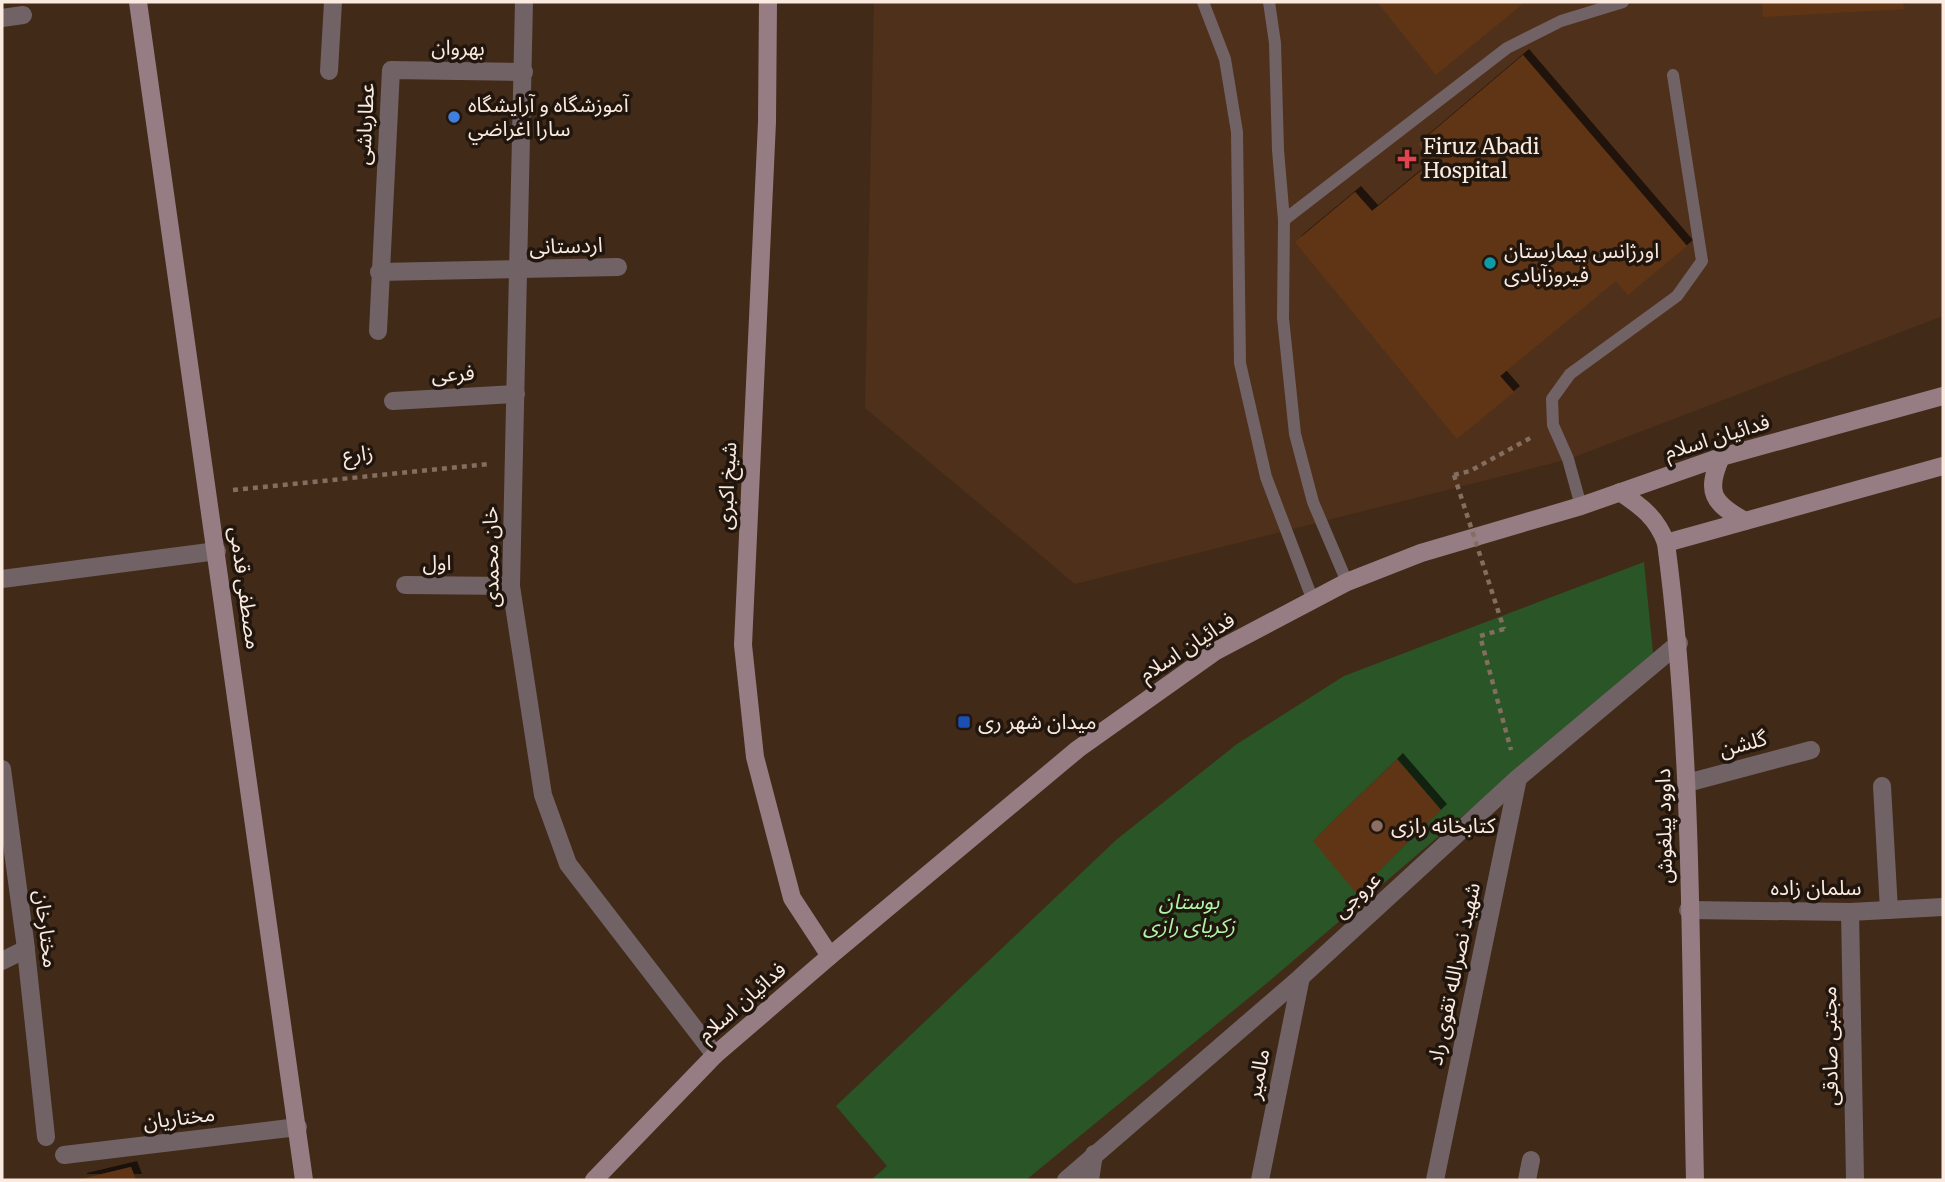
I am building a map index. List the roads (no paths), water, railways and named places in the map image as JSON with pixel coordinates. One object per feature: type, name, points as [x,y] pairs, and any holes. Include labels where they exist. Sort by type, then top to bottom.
[{"type":"main road","name":"مصطفی قدمی","points":[[138,2],[304,1180]]},
{"type":"main road","name":"شیخ اکبری","points":[[768,2],[768,122],[743,645],[755,757],[792,898],[830,956]]},
{"type":"main road","name":"فدائیان اسلام","points":[[594,1180],[715,1055],[830,956],[1078,749],[1216,652],[1312,598],[1422,553],[1581,506],[1721,457],[1943,396]]},
{"type":"main road","points":[[1721,457],[1712,478],[1714,496],[1722,508],[1745,521]]},
{"type":"main road","points":[[1666,543],[1943,466]]},
{"type":"main road","name":"داوود پیلغوش","points":[[1620,492],[1652,516],[1666,543],[1679,643],[1687,783],[1695,1180]]},
{"type":"street","name":"عطارباشی","points":[[328,71],[334,2]]},
{"type":"street","name":"خان محمدی","points":[[524,2],[511,586],[542,795],[568,864],[715,1055]]},
{"type":"street","points":[[2,18],[23,15]]},
{"type":"street","name":"عطارباشی","points":[[378,331],[391,70]]},
{"type":"street","name":"بهروان","points":[[391,70],[524,72]]},
{"type":"street","name":"اردستانی","points":[[516,271],[618,267]]},
{"type":"street","points":[[379,272],[516,271]]},
{"type":"street","name":"فرعی","points":[[393,401],[516,394]]},
{"type":"street","points":[[2,579],[217,551]]},
{"type":"street","name":"اول","points":[[405,585],[511,586]]},
{"type":"street","name":"عروجی","points":[[1066,1180],[1301,977],[1518,778],[1679,643]]},
{"type":"street","name":"گلشن","points":[[1687,783],[1811,750]]},
{"type":"street","name":"مختارخان","points":[[2,769],[26,949],[46,1137]]},
{"type":"street","name":"شهید نصرالله تقوی راد","points":[[1435,1180],[1518,778]]},
{"type":"street","points":[[1882,786],[1889,909]]},
{"type":"street","name":"سلمان زاده","points":[[1688,910],[1850,912],[1943,906]]},
{"type":"street","name":"مجتبی صادقی","points":[[1850,912],[1854,1180]]},
{"type":"street","points":[[2,961],[26,949]]},
{"type":"street","name":"مالمیر","points":[[1260,1180],[1301,977]]},
{"type":"street","name":"مختاریان","points":[[64,1155],[298,1128]]},
{"type":"street","points":[[1090,1180],[1094,1154]]},
{"type":"street","points":[[1527,1180],[1531,1160]]},
{"type":"lane","points":[[1203,2],[1224,59],[1237,132],[1240,363],[1266,477],[1312,598]]},
{"type":"lane","points":[[1269,2],[1275,43],[1278,150],[1284,220],[1283,318],[1295,434],[1313,502],[1347,582]]},
{"type":"lane","points":[[1284,220],[1507,48],[1561,21],[1623,2]]},
{"type":"lane","points":[[1581,506],[1569,459],[1553,425],[1552,399],[1570,373],[1677,296],[1702,261],[1673,75]]},
{"type":"place","name":"آموزشگاه و آرايشگاه سارا اغراضي","points":[[454,117]]},
{"type":"place","name":"Firuz Abadi Hospital","points":[[1407,159]]},
{"type":"place","name":"اورژانس بیمارستان فیروزآبادی","points":[[1490,263]]},
{"type":"place","name":"میدان شهر ری","points":[[964,722]]},
{"type":"place","name":"کتابخانه رازی","points":[[1377,826]]},
{"type":"park label","name":"بوستان زکریای رازی","points":[[1189,914]]}]
